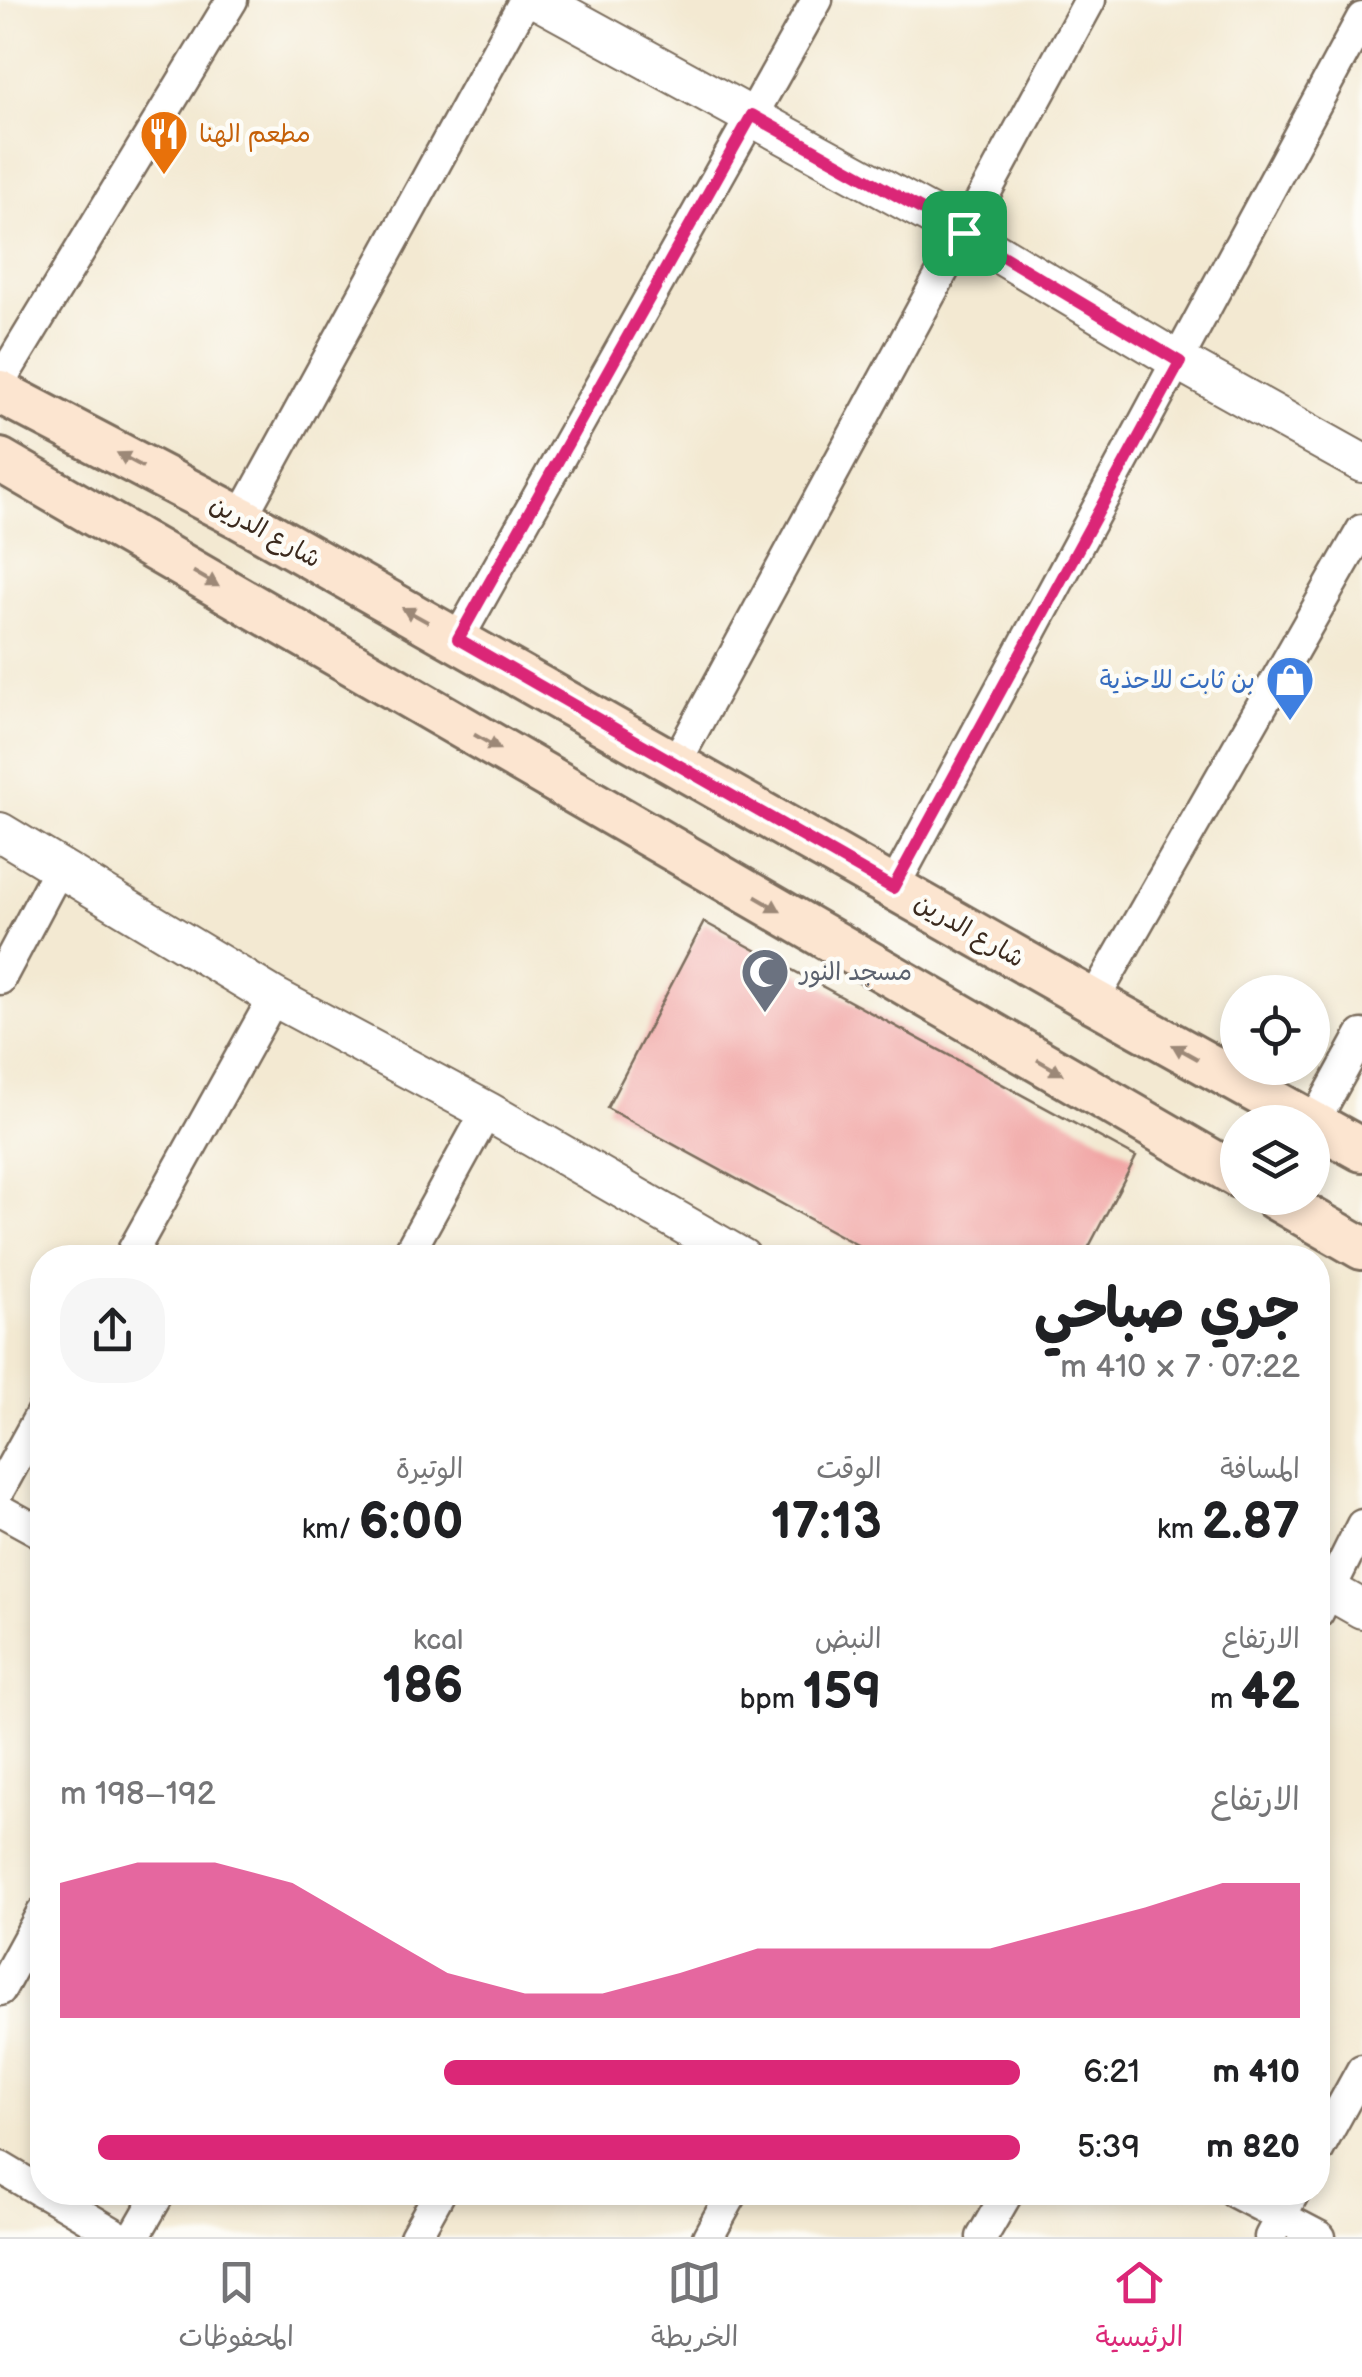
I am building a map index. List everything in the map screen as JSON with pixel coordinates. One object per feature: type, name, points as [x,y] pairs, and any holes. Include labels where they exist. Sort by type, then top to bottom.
[{"type":"main road","name":"شارع الدرين","points":[[0,392],[241,518],[1092,1002],[1283,1105]]},
{"type":"main road","points":[[0,460],[1220,1166]]},
{"type":"main road","name":"شارع الدرين","points":[[1330,1131],[1362,1150]]},
{"type":"main road","points":[[1305,1215],[1362,1248]]},
{"type":"street","points":[[0,382],[232,0]]},
{"type":"street","points":[[241,518],[525,0]]},
{"type":"street","points":[[538,0],[964,233],[1180,362],[1362,463]]},
{"type":"street","points":[[458,639],[817,0]]},
{"type":"street","points":[[675,764],[1090,0]]},
{"type":"street","points":[[893,888],[1180,362],[1362,18]]},
{"type":"street","points":[[1092,1002],[1362,530]]},
{"type":"street","points":[[0,832],[274,997],[487,1111],[692,1245]]},
{"type":"street","points":[[0,979],[60,868]]},
{"type":"street","points":[[136,1245],[274,997]]},
{"type":"street","points":[[1323,1105],[1362,1035]]},
{"type":"street","points":[[413,1245],[487,1111]]},
{"type":"street","points":[[0,1488],[30,1434]]},
{"type":"street","points":[[0,1510],[30,1526]]},
{"type":"street","points":[[1330,1582],[1362,1525]]},
{"type":"street","points":[[1330,1599],[1362,1610]]},
{"type":"street","points":[[0,1990],[30,1936]]},
{"type":"street","points":[[1330,2128],[1362,2070]]},
{"type":"street","points":[[0,2167],[30,2184]]},
{"type":"street","points":[[65,2205],[120,2237]]},
{"type":"street","points":[[134,2237],[152,2205]]},
{"type":"street","points":[[415,2237],[433,2205]]},
{"type":"street","points":[[708,2237],[726,2205]]},
{"type":"street","points":[[982,2237],[1000,2205]]},
{"type":"street","points":[[1282,2215],[1320,2237]]},
{"type":"building","name":"مسجد النور","points":[[704,922],[1136,1157],[1090,1245],[857,1245],[607,1108]]},
{"type":"place","name":"مطعم الهنا","points":[[164,176]]},
{"type":"place","name":"بن ثابت للاحذية","points":[[1290,722]]},
{"type":"place","name":"مسجد النور","points":[[765,1014]]},
{"type":"route","points":[[752,115],[964,233],[1180,362],[893,888],[458,639],[752,115]]}]
